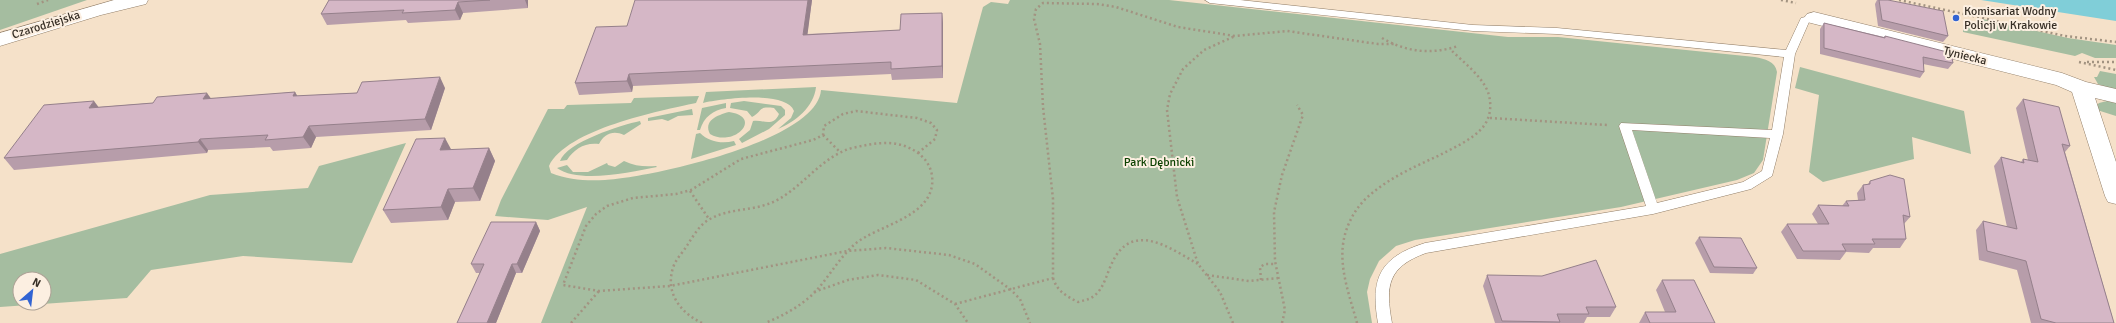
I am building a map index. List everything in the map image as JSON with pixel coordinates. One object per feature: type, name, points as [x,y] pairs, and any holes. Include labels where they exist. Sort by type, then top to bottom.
[{"type":"street","name":"Czarodziejska","points":[[0,40],[96,10],[140,0]]},
{"type":"street","name":"Tyniecka","points":[[1814,18],[2062,80],[2081,88],[2116,96]]},
{"type":"street","points":[[2081,88],[2116,196]]},
{"type":"lane","points":[[1210,0],[1473,28],[1557,31],[1790,54]]},
{"type":"lane","points":[[1385,323],[1382,305],[1384,278],[1390,267],[1406,254],[1425,248],[1653,209],[1747,186],[1768,173],[1777,134],[1790,54],[1805,20],[1814,18]]},
{"type":"lane","points":[[1653,209],[1625,126],[1777,134]]},
{"type":"path","points":[[1899,0],[2065,36],[2116,42]]},
{"type":"path","points":[[1233,323],[1227,306],[1208,275],[1198,264],[1154,242],[1136,240],[1123,245],[1114,255],[1103,284],[1094,297],[1078,302],[1062,295],[1054,284],[1053,199],[1043,107],[1040,44],[1034,19],[1036,9],[1043,3],[1097,4],[1116,7],[1178,27],[1235,36],[1287,31],[1378,44],[1394,44]]},
{"type":"path","points":[[1198,264],[1177,197],[1168,131],[1167,110],[1170,94],[1176,80],[1188,64],[1204,50],[1235,36]]},
{"type":"path","points":[[1357,323],[1346,280],[1342,252],[1346,232],[1354,213],[1362,202],[1386,184],[1470,139],[1480,132],[1490,118],[1490,101],[1484,85],[1472,70],[1450,49]]},
{"type":"path","points":[[2080,62],[2116,62]]},
{"type":"path","points":[[1282,323],[1285,315],[1285,307],[1275,264],[1274,211],[1280,185],[1303,115],[1297,105]]},
{"type":"path","points":[[823,135],[824,126],[836,118],[856,111],[917,118],[931,123],[937,130],[935,139],[918,153]]},
{"type":"path","points":[[1490,118],[1625,126]]},
{"type":"path","points":[[823,135],[840,152]]},
{"type":"path","points":[[823,135],[812,142],[743,159],[724,167],[690,191],[632,198],[606,206],[591,218],[586,226],[563,285],[599,291],[670,286],[847,251],[886,248],[949,255],[975,264],[1010,289],[1020,299],[1030,323]]},
{"type":"path","points":[[702,323],[691,319],[675,302],[670,286],[674,266],[696,233],[709,219],[739,210],[762,207],[795,189],[840,152],[883,142],[902,146],[926,158],[933,173],[934,188],[922,206],[902,219],[862,239],[847,251],[814,292],[792,310],[765,323]]},
{"type":"path","points":[[690,191],[709,219]]},
{"type":"path","points":[[1262,280],[1260,267],[1265,264],[1275,264]]},
{"type":"path","points":[[814,292],[848,280],[878,275],[916,280],[955,304],[968,323]]},
{"type":"path","points":[[1208,275],[1244,281],[1278,278]]},
{"type":"path","points":[[955,304],[1053,278]]},
{"type":"path","points":[[571,323],[599,291]]},
{"type":"green space","points":[[0,0],[87,0],[0,30]]},
{"type":"green space","name":"Park Dębnicki","points":[[1010,0],[1169,0],[1508,37],[1558,37],[1755,57],[1772,63],[1777,72],[1763,160],[1754,173],[1737,180],[1621,207],[1415,240],[1396,246],[1379,261],[1370,279],[1367,292],[1372,323],[541,323],[587,207],[548,220],[495,216],[501,200],[548,109],[564,109],[567,105],[631,103],[634,98],[699,96],[696,103],[638,117],[594,132],[574,142],[559,153],[549,166],[551,173],[564,177],[578,180],[605,180],[627,178],[691,164],[728,153],[763,140],[792,125],[813,108],[821,90],[957,103],[983,7],[991,2],[1008,4]]},
{"type":"green space","points":[[1983,19],[2068,38],[2116,45],[2116,58],[2095,58],[2082,53],[2075,56],[1963,32],[1963,25],[1984,30]]},
{"type":"green space","points":[[1800,67],[1964,111],[1971,154],[1912,137],[1914,159],[1823,182],[1809,172],[1819,95],[1795,88]]},
{"type":"green space","points":[[2100,71],[2116,74],[2116,91],[2098,84],[2094,77],[2097,77]]},
{"type":"green space","points":[[816,87],[812,101],[803,113],[778,129],[791,118],[794,111],[789,104],[779,100],[766,98],[738,98],[703,103],[706,92]]},
{"type":"green space","points":[[744,101],[781,106],[785,110],[785,115],[769,129],[742,143],[739,139],[750,130],[753,121],[771,122],[777,118],[779,114],[774,108],[762,108],[752,117],[747,111],[730,108],[731,103]]},
{"type":"green space","points":[[2107,101],[2116,103],[2116,116],[2097,110],[2096,106],[2099,103]]},
{"type":"green space","points":[[726,103],[726,108],[713,112],[704,121],[700,130],[697,130],[702,108]]},
{"type":"green space","points":[[692,109],[693,115],[678,116],[668,121],[662,119],[648,121],[648,118]]},
{"type":"green space","points":[[729,112],[739,115],[744,120],[745,125],[742,130],[736,135],[728,137],[719,137],[710,134],[708,126],[712,119]]},
{"type":"green space","points":[[640,121],[641,124],[624,135],[613,133],[606,135],[599,144],[589,144],[580,147],[567,160],[560,161],[573,147],[583,141],[608,130]]},
{"type":"green space","points":[[700,133],[707,138],[720,142],[734,141],[736,145],[691,159],[696,134]]},
{"type":"green space","points":[[406,143],[352,263],[243,256],[151,270],[127,298],[52,303],[52,271],[12,271],[12,306],[0,307],[0,254],[210,195],[308,188],[319,166]]},
{"type":"green space","points":[[624,161],[640,166],[657,167],[620,174],[591,176],[567,173],[557,168],[567,165],[573,172],[588,172],[607,163],[608,165],[615,167]]},
{"type":"water","points":[[1981,0],[2116,0],[2116,21]]},
{"type":"building","points":[[329,0],[490,0],[458,2],[455,10],[402,13],[404,10],[321,14]]},
{"type":"building","points":[[635,0],[808,0],[803,35],[900,30],[901,14],[942,13],[942,66],[891,69],[891,62],[629,74],[627,81],[575,83],[596,27],[627,26]]},
{"type":"building","points":[[1879,0],[1888,0],[1943,11],[1948,36],[1882,20]]},
{"type":"building","points":[[1824,23],[1885,38],[1885,36],[1951,53],[1953,63],[1923,57],[1924,72],[1824,48]]},
{"type":"building","points":[[440,77],[425,119],[309,126],[303,137],[265,140],[268,135],[200,139],[198,142],[4,158],[44,105],[94,101],[89,108],[153,103],[157,97],[207,93],[203,99],[295,92],[293,96],[357,93],[362,82]]},
{"type":"building","points":[[2023,99],[2059,107],[2070,146],[2062,144],[2114,323],[2056,323],[2041,319],[2026,261],[1987,251],[1983,221],[2017,229],[2001,157],[2024,163],[2023,159],[2038,162]]},
{"type":"building","points":[[445,138],[440,150],[489,148],[473,188],[448,189],[441,207],[383,210],[416,139]]},
{"type":"building","points":[[1890,175],[1904,179],[1910,217],[1903,215],[1906,239],[1872,239],[1875,244],[1842,244],[1846,251],[1803,251],[1787,224],[1829,224],[1818,205],[1849,206],[1846,201],[1865,200],[1863,185],[1870,184],[1870,181]]},
{"type":"building","points":[[491,222],[536,222],[517,264],[512,264],[487,323],[457,323],[484,264],[471,264]]},
{"type":"building","points":[[1699,237],[1741,238],[1757,268],[1714,267]]},
{"type":"building","points":[[1596,260],[1616,307],[1586,307],[1589,314],[1557,314],[1560,322],[1502,321],[1487,275],[1542,276]]},
{"type":"building","points":[[1662,280],[1694,280],[1715,323],[1650,323],[1645,312],[1676,312]]},
{"type":"place","name":"Komisariat Wodny Policji w Krakowie","points":[[1956,18]]}]
